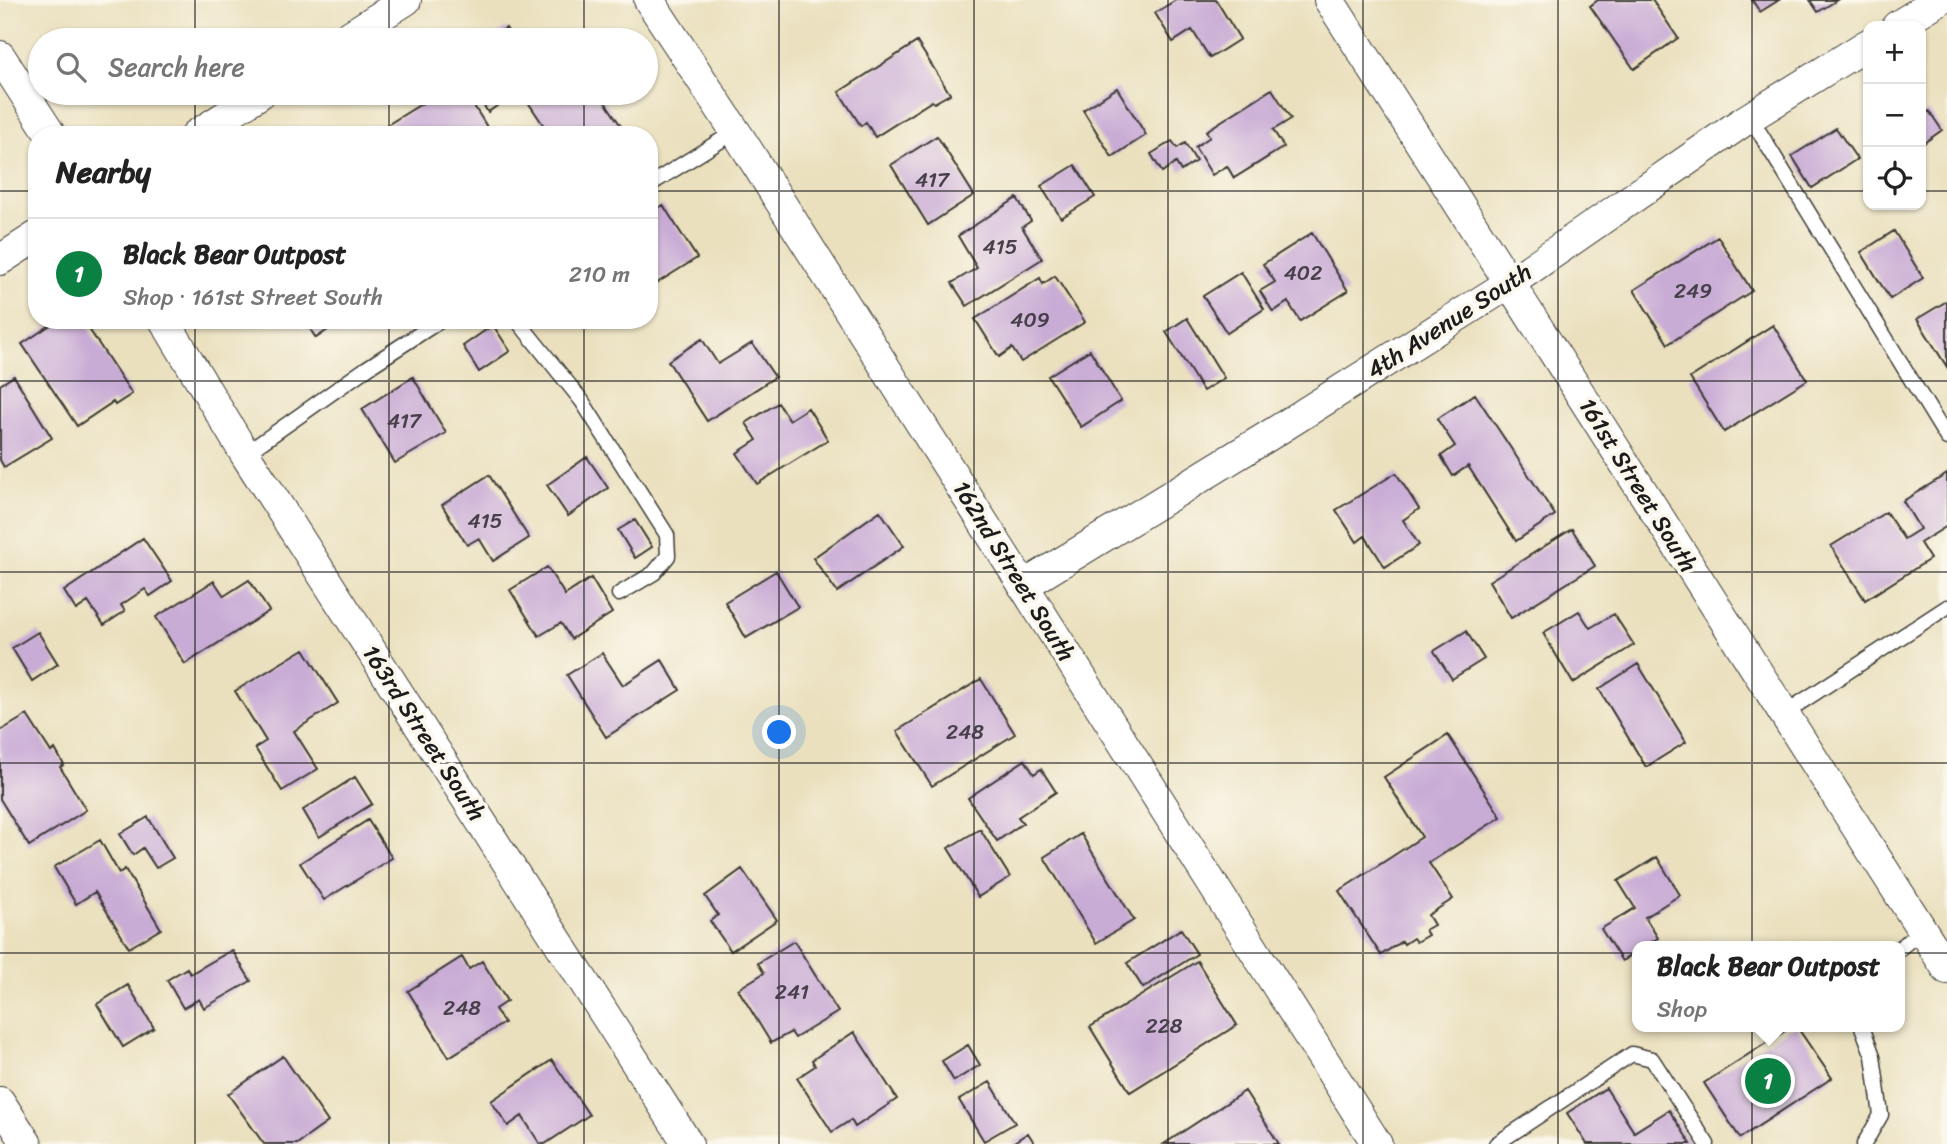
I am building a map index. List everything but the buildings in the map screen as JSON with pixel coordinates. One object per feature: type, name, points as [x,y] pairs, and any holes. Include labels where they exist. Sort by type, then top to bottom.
[{"type":"street","points":[[362,28],[406,0]]},
{"type":"street","name":"162nd Street South","points":[[649,0],[736,131],[1377,1144]]},
{"type":"street","name":"161st Street South","points":[[1329,0],[1783,714],[1911,939],[1947,970]]},
{"type":"street","points":[[1905,21],[1940,0]]},
{"type":"street","name":"4th Avenue South","points":[[1023,586],[1254,445],[1510,283],[1750,117],[1863,47]]},
{"type":"street","points":[[0,56],[28,99]]},
{"type":"street","points":[[32,105],[45,126]]},
{"type":"street","points":[[210,126],[242,105]]},
{"type":"street","points":[[0,260],[28,242]]},
{"type":"street","name":"163rd Street South","points":[[170,329],[246,454],[688,1144]]},
{"type":"street","points":[[0,1102],[27,1144]]},
{"type":"lane","points":[[1750,117],[1947,438]]},
{"type":"lane","points":[[658,179],[736,131]]},
{"type":"lane","points":[[246,454],[427,329]]},
{"type":"lane","points":[[524,329],[582,401],[667,535],[668,556],[654,573],[619,594]]},
{"type":"lane","points":[[1783,714],[1947,607]]},
{"type":"lane","points":[[1864,1032],[1873,1056],[1881,1115],[1864,1144]]},
{"type":"lane","points":[[1496,1144],[1632,1054],[1652,1059],[1707,1144]]},
{"type":"place","name":"Black Bear Outpost","points":[[1768,1081]]}]
